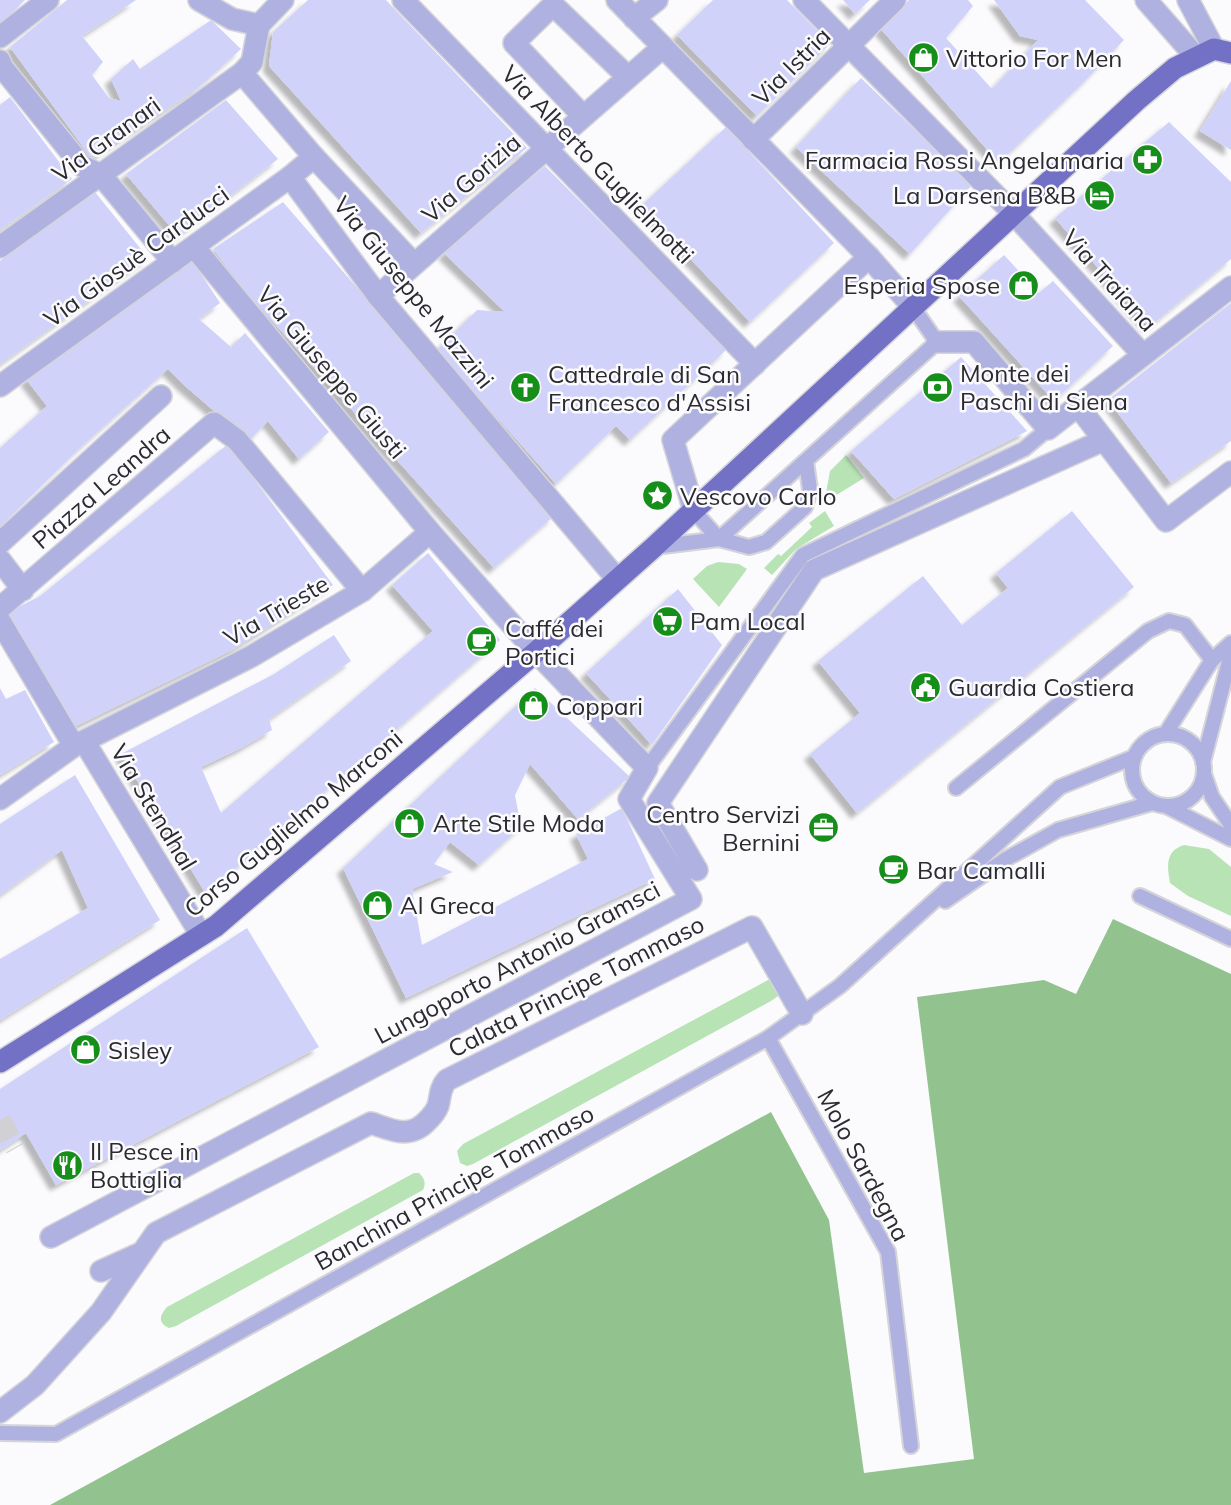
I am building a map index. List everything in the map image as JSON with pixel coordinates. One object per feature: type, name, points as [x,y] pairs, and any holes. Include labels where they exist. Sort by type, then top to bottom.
[{"type":"main road","name":"Corso Guglielmo Marconi","points":[[0,1062],[216,926],[536,652],[654,547],[1137,100],[1175,68],[1214,53]]},
{"type":"street","points":[[0,37],[48,0]]},
{"type":"street","points":[[199,0],[232,19],[259,25]]},
{"type":"street","points":[[284,0],[259,25],[252,62],[242,73],[314,157],[413,263]]},
{"type":"street","name":"Via Alberto Guglielmotti","points":[[403,0],[755,364]]},
{"type":"street","points":[[617,0],[869,257],[912,306]]},
{"type":"street","points":[[634,18],[657,0]]},
{"type":"street","name":"Via Traiana","points":[[804,0],[1014,214],[1143,355]]},
{"type":"street","name":"Via Istria","points":[[753,140],[895,0]]},
{"type":"street","points":[[1146,0],[1214,53]]},
{"type":"street","points":[[1191,2],[1214,53]]},
{"type":"street","points":[[583,116],[514,43],[553,5],[628,77]]},
{"type":"street","name":"Via Gorizia","points":[[378,296],[663,47]]},
{"type":"street","points":[[1,65],[82,166],[101,175],[173,262]]},
{"type":"street","name":"Via Granari","points":[[0,247],[242,73]]},
{"type":"street","points":[[290,177],[314,157]]},
{"type":"street","name":"Via Giosuè Carducci","points":[[6,381],[290,177]]},
{"type":"street","name":"Via Giuseppe Mazzini","points":[[290,177],[378,296],[617,579]]},
{"type":"street","name":"Via Giuseppe Giusti","points":[[194,247],[430,531]]},
{"type":"street","points":[[694,511],[673,440],[869,257]]},
{"type":"street","points":[[937,342],[974,342],[1048,429],[1231,286]]},
{"type":"street","name":"Piazza Leandra","points":[[0,543],[161,396]]},
{"type":"street","points":[[1078,406],[1166,521],[1231,472]]},
{"type":"street","name":"Piazza Leandra","points":[[0,608],[214,423],[237,440],[362,591]]},
{"type":"street","points":[[697,870],[658,803],[814,570],[1104,440]]},
{"type":"street","points":[[430,531],[536,652],[647,768]]},
{"type":"street","name":"Via Trieste","points":[[0,799],[79,744],[252,656],[362,591],[430,531]]},
{"type":"street","points":[[0,560],[23,590]]},
{"type":"street","name":"Via Stendhal","points":[[0,621],[201,935]]},
{"type":"street","name":"Lungoporto Antonio Gramsci","points":[[51,1237],[691,899],[629,799],[647,768]]},
{"type":"street","name":"Calata Principe Tommaso","points":[[0,1412],[35,1385],[101,1312],[156,1233],[371,1123],[399,1133],[417,1129],[426,1123],[438,1107],[441,1087],[447,1080],[752,927],[802,1014]]},
{"type":"street","points":[[101,1271],[143,1252]]},
{"type":"lane","points":[[719,539],[937,342],[912,306]]},
{"type":"lane","name":"Lungoporto Antonio Gramsci","points":[[647,768],[803,555],[1024,449],[1048,429]]},
{"type":"lane","points":[[654,547],[719,539],[749,547],[766,542],[805,507],[810,490],[806,461]]},
{"type":"lane","points":[[694,511],[719,539]]},
{"type":"lane","points":[[956,788],[1148,631],[1168,621],[1185,625],[1212,660]]},
{"type":"lane","points":[[1166,733],[1212,660],[1231,643]]},
{"type":"lane","points":[[1168,807],[1189,800],[1197,793],[1231,654]]},
{"type":"lane","points":[[1231,825],[1212,797],[1200,753],[1186,738],[1166,733],[1152,737],[1141,745],[1133,757],[1131,768],[1132,779],[1143,797],[1231,839]]},
{"type":"lane","points":[[906,928],[1060,787],[1133,757]]},
{"type":"lane","points":[[906,928],[1006,859],[1058,830],[1152,803]]},
{"type":"lane","points":[[1140,896],[1231,939]]},
{"type":"lane","name":"Banchina Principe Tommaso","points":[[0,1433],[56,1434],[768,1038],[840,986],[906,928]]},
{"type":"lane","name":"Molo Sardegna","points":[[768,1038],[888,1252],[911,1446]]},
{"type":"shaded area","points":[[846,455],[864,478],[830,499],[826,493],[830,471]]},
{"type":"shaded area","points":[[825,511],[834,526],[796,549],[772,575],[764,568],[778,554],[781,556],[812,527],[809,523]]},
{"type":"shaded area","points":[[718,562],[739,564],[747,569],[719,607],[693,579],[707,566]]},
{"type":"shaded area","points":[[1184,845],[1209,849],[1231,867],[1231,916],[1188,896],[1170,883],[1170,855]]},
{"type":"shaded area","points":[[1113,919],[1231,974],[1231,1505],[50,1505],[771,1112],[829,1220],[864,1473],[974,1459],[917,997],[1044,980],[1076,994]]},
{"type":"shaded area","points":[[768,980],[775,981],[780,992],[771,1001],[473,1164],[467,1166],[460,1163],[457,1151],[463,1144]]},
{"type":"shaded area","points":[[414,1173],[419,1173],[424,1179],[423,1190],[176,1326],[169,1328],[161,1322],[162,1313],[167,1307]]},
{"type":"building","points":[[0,0],[25,0],[0,25]]},
{"type":"building","points":[[67,0],[136,0],[82,36],[103,62],[92,75],[109,98],[121,101],[111,79],[133,59],[140,69],[211,20],[241,49],[197,89],[92,159],[10,47]]},
{"type":"building","points":[[308,0],[386,0],[527,148],[421,233],[269,66],[273,32]]},
{"type":"building","points":[[713,0],[787,0],[830,44],[757,116],[677,35]]},
{"type":"building","points":[[843,0],[870,0],[855,14]]},
{"type":"building","points":[[909,0],[968,0],[973,6],[946,38],[992,89],[1038,40],[1020,36],[994,0],[1085,0],[1124,40],[999,163],[880,28]]},
{"type":"building","points":[[861,78],[972,185],[910,254],[796,147]]},
{"type":"building","points":[[1231,81],[1231,150],[1200,131]]},
{"type":"building","points":[[10,97],[72,179],[0,230],[0,105]]},
{"type":"building","points":[[226,100],[278,159],[178,236],[126,174]]},
{"type":"building","points":[[1169,122],[1231,182],[1231,259],[1149,327],[1055,218]]},
{"type":"building","points":[[726,127],[834,243],[750,322],[641,206]]},
{"type":"building","points":[[545,166],[727,349],[630,440],[616,426],[556,484],[437,350],[477,310],[505,312],[444,253]]},
{"type":"building","points":[[95,192],[148,258],[0,364],[0,261]]},
{"type":"building","points":[[283,202],[554,516],[494,568],[246,292],[213,249]]},
{"type":"building","points":[[1004,255],[1039,293],[1053,281],[1113,346],[1054,401],[959,296]]},
{"type":"building","points":[[192,260],[220,303],[199,319],[231,347],[245,333],[329,432],[299,459],[268,421],[249,441],[168,369],[80,448],[0,527],[0,448],[47,406],[26,379]]},
{"type":"building","points":[[1231,303],[1231,441],[1171,483],[1108,400]]},
{"type":"building","points":[[961,357],[1027,431],[894,499],[851,451]]},
{"type":"building","points":[[228,444],[333,585],[234,649],[74,727],[7,613],[40,596]]},
{"type":"building","name":"Guardia Costiera","points":[[1072,511],[1134,587],[857,813],[810,754],[860,713],[818,661],[923,576],[962,625],[1008,588],[996,573]]},
{"type":"building","points":[[428,553],[500,640],[206,894],[121,754],[274,674],[334,635],[351,661],[269,719],[272,730],[201,767],[221,813],[433,631],[392,585]]},
{"type":"building","points":[[678,589],[722,645],[652,745],[586,673]]},
{"type":"building","points":[[0,688],[6,699],[25,690],[54,742],[0,775]]},
{"type":"building","points":[[535,688],[630,777],[578,819],[530,764],[515,795],[521,827],[479,865],[450,842],[434,864],[453,872],[412,889],[422,945],[588,859],[576,834],[622,808],[655,879],[406,998],[343,868]]},
{"type":"building","points":[[75,775],[160,920],[0,1020],[0,959],[88,908],[62,850],[0,895],[0,824]]},
{"type":"building","points":[[247,928],[319,1047],[56,1185],[26,1133],[0,1150],[0,1089]]},
{"type":"tunnel","points":[[0,1120],[16,1148]]},
{"type":"place","name":"Vittorio For Men","points":[[923,58]]},
{"type":"place","name":"Farmacia Rossi Angelamaria","points":[[1147,160]]},
{"type":"place","name":"La Darsena B&B","points":[[1099,195]]},
{"type":"place","name":"Esperia Spose","points":[[1023,285]]},
{"type":"place","name":"Monte dei Paschi di Siena","points":[[937,387]]},
{"type":"place","name":"Cattedrale di San Francesco d'Assisi","points":[[525,388]]},
{"type":"place","name":"Vescovo Carlo","points":[[657,496]]},
{"type":"place","name":"Pam Local","points":[[667,621]]},
{"type":"place","name":"Caffé dei Portici","points":[[482,642]]},
{"type":"place","name":"Guardia Costiera","points":[[925,687]]},
{"type":"place","name":"Coppari","points":[[533,706]]},
{"type":"place","name":"Arte Stile Moda","points":[[410,823]]},
{"type":"place","name":"Centro Servizi Bernini","points":[[823,828]]},
{"type":"place","name":"Bar Camalli","points":[[894,870]]},
{"type":"place","name":"Al Greca","points":[[377,905]]},
{"type":"place","name":"Sisley","points":[[85,1050]]},
{"type":"place","name":"Il Pesce in Bottiglia","points":[[67,1165]]}]
